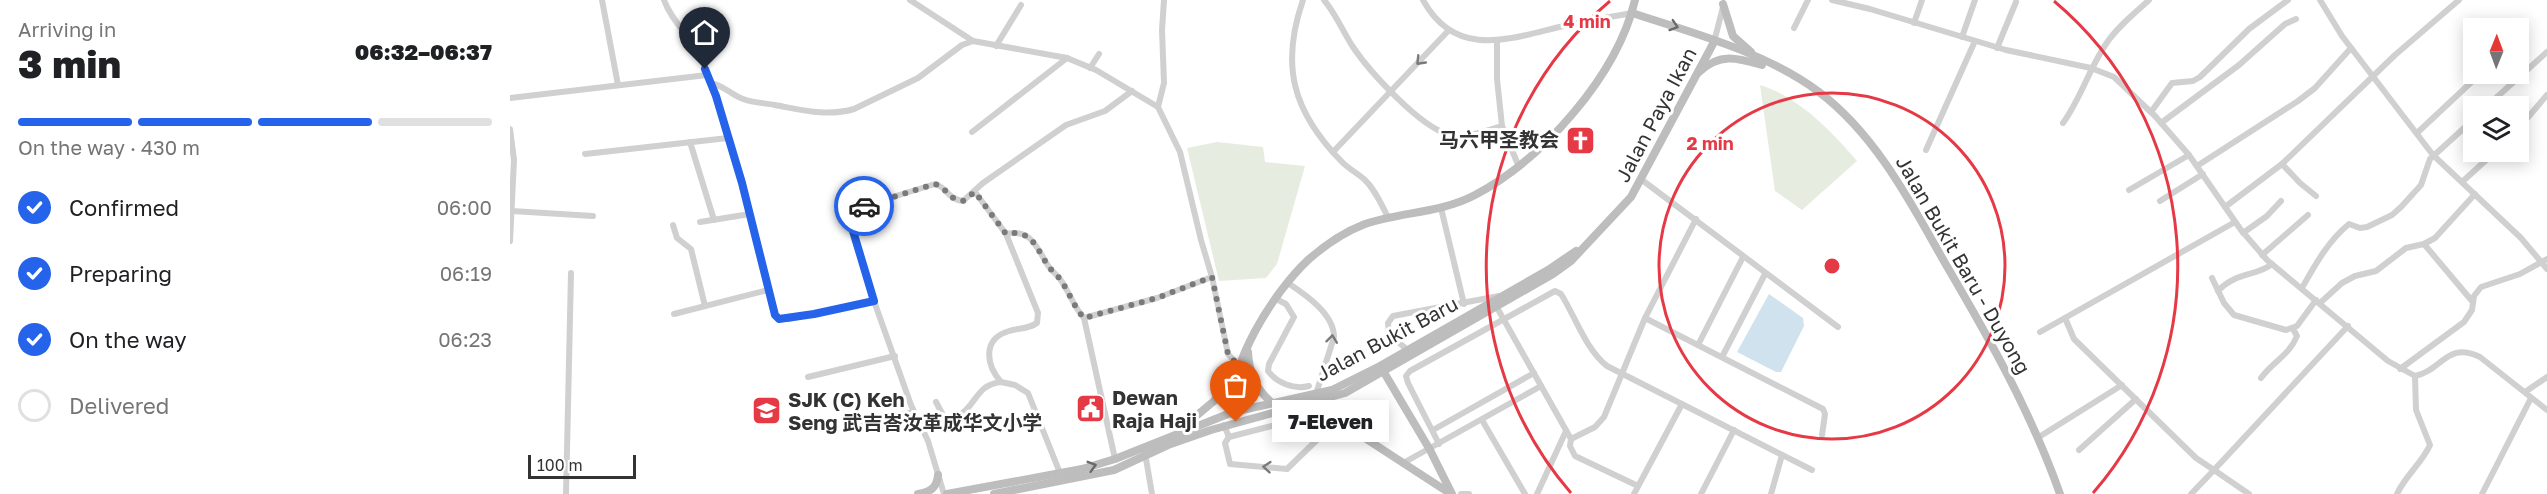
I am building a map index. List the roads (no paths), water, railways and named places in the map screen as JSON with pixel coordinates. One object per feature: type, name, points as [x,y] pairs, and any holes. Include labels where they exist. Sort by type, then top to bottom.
[{"type":"main road","points":[[1161,439],[1192,421],[1208,407],[1239,366],[1288,282],[1307,261],[1328,244],[1348,232],[1388,217],[1441,207],[1472,196],[1519,167],[1542,148],[1590,91],[1614,55],[1632,13],[1635,0]]},
{"type":"main road","points":[[1724,2],[1733,36],[1758,58]]},
{"type":"main road","name":"Jalan Bukit Baru - Duyong","points":[[1632,13],[1758,58],[1795,76],[1821,93],[1854,125],[1901,186],[1999,356],[2039,437],[2060,494]]},
{"type":"main road","name":"Jalan Paya Ikan","points":[[1495,304],[1553,274],[1571,261],[1598,235],[1631,197],[1714,42]]},
{"type":"main road","points":[[1693,78],[1712,62],[1727,57],[1737,57],[1795,76]]},
{"type":"main road","name":"Jalan Paya Ikan","points":[[1495,304],[1504,295],[1548,270],[1598,235]]},
{"type":"main road","name":"Jalan Bukit Baru","points":[[994,494],[1113,470],[1168,445],[1224,425],[1235,417],[1300,406],[1345,393],[1495,304]]},
{"type":"main road","points":[[1248,349],[1251,375],[1260,391],[1272,404]]},
{"type":"main road","points":[[1235,417],[1234,390],[1239,366]]},
{"type":"main road","points":[[1382,369],[1430,450],[1452,494]]},
{"type":"main road","name":"Jalan Bukit Baru","points":[[945,494],[969,492],[1115,459],[1161,439],[1272,404],[1316,395],[1382,369]]},
{"type":"main road","points":[[1300,406],[1309,406],[1334,418],[1452,494]]},
{"type":"main road","points":[[918,494],[933,489],[938,483],[938,475]]},
{"type":"main road","points":[[1016,494],[1073,479]]},
{"type":"street","points":[[602,0],[618,85]]},
{"type":"street","points":[[664,0],[668,10],[698,53],[710,82],[750,214],[775,315],[779,319],[874,301]]},
{"type":"street","points":[[910,0],[973,41],[1067,58],[1090,68],[1158,106],[1180,152],[1212,277],[1228,354],[1239,366]]},
{"type":"street","points":[[1158,106],[1164,83],[1162,30],[1164,0]]},
{"type":"street","points":[[1303,0],[1292,42],[1294,87],[1310,120],[1333,152],[1372,186],[1388,217]]},
{"type":"street","points":[[1324,0],[1354,48],[1391,91],[1432,127],[1446,134],[1471,134],[1502,126]]},
{"type":"street","points":[[1423,0],[1436,20],[1448,31],[1461,37],[1497,40],[1513,39],[1567,25],[1632,13]]},
{"type":"street","points":[[1794,28],[1808,0]]},
{"type":"street","points":[[1832,0],[1997,48],[2091,68],[2114,77],[2151,112],[2189,155],[2243,233],[2262,255],[2400,369],[2415,376],[2427,374],[2449,354],[2468,351],[2480,357],[2547,410]]},
{"type":"street","points":[[1914,22],[1922,0]]},
{"type":"street","points":[[1962,37],[1975,0]]},
{"type":"street","points":[[2063,123],[2073,110],[2091,68],[2106,43],[2149,0]]},
{"type":"street","points":[[2151,112],[2172,83],[2193,81],[2200,77],[2249,29],[2288,0]]},
{"type":"street","points":[[2320,0],[2351,48],[2433,155],[2522,238],[2545,261],[2547,269]]},
{"type":"street","points":[[2225,207],[2282,164],[2395,56],[2459,0]]},
{"type":"street","name":"Jalan Paya Ikan","points":[[1714,42],[1724,2]]},
{"type":"street","points":[[1997,48],[2016,2]]},
{"type":"street","points":[[996,46],[1021,5]]},
{"type":"street","points":[[2161,123],[2239,65],[2285,24],[2296,19]]},
{"type":"street","points":[[1333,152],[1448,31]]},
{"type":"street","points":[[1497,40],[1497,79],[1502,126],[1519,167]]},
{"type":"street","points":[[710,82],[717,83],[728,92],[746,100],[821,114],[843,113],[918,78],[962,45],[973,41]]},
{"type":"street","points":[[1926,150],[1975,41]]},
{"type":"street","points":[[2198,166],[2315,88],[2351,48]]},
{"type":"street","points":[[2498,96],[2547,52]]},
{"type":"street","points":[[1090,68],[1100,54]]},
{"type":"street","points":[[972,132],[1067,58]]},
{"type":"street","points":[[510,98],[706,75]]},
{"type":"street","points":[[2417,133],[2469,84]]},
{"type":"street","points":[[945,494],[928,441],[914,412],[874,301],[847,211],[935,184],[950,197],[963,201],[983,183],[1066,125],[1105,111],[1132,91]]},
{"type":"street","points":[[2529,116],[2547,95]]},
{"type":"street","points":[[510,129],[512,160],[510,241]]},
{"type":"street","points":[[2302,288],[2324,249],[2343,229],[2349,224],[2360,228],[2367,227],[2392,215],[2421,185],[2433,155],[2463,129]]},
{"type":"street","points":[[585,154],[728,138]]},
{"type":"street","points":[[690,142],[714,220]]},
{"type":"street","points":[[2129,190],[2189,155]]},
{"type":"street","points":[[2462,182],[2484,162]]},
{"type":"street","points":[[2282,164],[2316,196]]},
{"type":"street","points":[[2160,201],[2203,174]]},
{"type":"street","points":[[1642,180],[1838,327]]},
{"type":"street","points":[[975,192],[1006,234],[1036,304],[1038,318],[1034,326],[1006,332],[991,348],[989,364],[1001,382]]},
{"type":"street","points":[[2212,278],[2224,303],[2234,315],[2286,330],[2293,329],[2318,301],[2342,283],[2355,276],[2376,272],[2406,248],[2424,244],[2435,238],[2475,194]]},
{"type":"street","points":[[2243,233],[2266,216],[2281,201]]},
{"type":"street","points":[[1441,207],[1464,304]]},
{"type":"street","points":[[512,211],[593,216]]},
{"type":"street","points":[[700,222],[750,214]]},
{"type":"street","points":[[2262,255],[2308,215]]},
{"type":"street","points":[[1571,439],[1600,423],[1645,318],[1696,219]]},
{"type":"street","points":[[2040,332],[2235,222]]},
{"type":"street","points":[[673,225],[678,238],[691,249],[705,306]]},
{"type":"street","points":[[1006,234],[1017,232],[1037,244],[1049,267],[1064,284],[1084,322],[1115,459]]},
{"type":"street","points":[[2424,244],[2472,301]]},
{"type":"street","points":[[1698,345],[1743,257]]},
{"type":"street","points":[[2400,369],[2464,322],[2472,310],[2472,301],[2481,287],[2520,274],[2545,261]]},
{"type":"street","points":[[2218,291],[2240,276],[2266,269],[2272,264]]},
{"type":"street","points":[[566,494],[571,273]]},
{"type":"street","points":[[1722,357],[1765,274]]},
{"type":"street","points":[[1084,322],[1212,277]]},
{"type":"street","points":[[1288,282],[1317,306],[1334,331],[1316,395]]},
{"type":"street","points":[[674,314],[768,290]]},
{"type":"street","points":[[1439,444],[1406,376],[1410,371],[1552,291],[1558,292],[1574,313],[1600,361],[1812,470]]},
{"type":"street","points":[[1411,352],[1389,334],[1389,319],[1399,314],[1504,295]]},
{"type":"street","points":[[1276,299],[1286,304],[1294,317],[1269,364],[1268,371],[1274,378],[1295,388],[1309,386]]},
{"type":"street","points":[[1495,304],[1571,439],[1570,446],[1575,456],[1638,486]]},
{"type":"street","points":[[1645,318],[1823,409],[1825,414],[1822,435]]},
{"type":"street","points":[[2065,318],[2074,339],[2196,458],[2249,494]]},
{"type":"street","points":[[2191,494],[2349,326]]},
{"type":"street","points":[[2261,378],[2272,363],[2282,359],[2294,344],[2297,336],[2293,329]]},
{"type":"street","points":[[808,377],[895,356]]},
{"type":"street","points":[[1433,430],[1534,373]]},
{"type":"street","points":[[2397,494],[2402,482],[2427,452],[2430,445],[2416,410],[2415,376]]},
{"type":"street","points":[[2525,392],[2547,377]]},
{"type":"street","points":[[936,402],[944,417],[957,417],[970,406],[982,388],[990,383],[1001,382],[1015,385],[1028,393],[1060,473]]},
{"type":"street","points":[[2039,437],[2122,385]]},
{"type":"street","points":[[1405,462],[1541,386]]},
{"type":"street","points":[[2482,494],[2531,398]]},
{"type":"street","points":[[2079,450],[2136,399]]},
{"type":"street","points":[[1635,494],[1682,404]]},
{"type":"street","points":[[846,425],[914,412]]},
{"type":"street","points":[[1224,425],[1228,437],[1225,443],[1230,464],[1287,469],[1321,436],[1334,418]]},
{"type":"street","points":[[1228,437],[1298,419],[1309,419],[1328,426]]},
{"type":"street","points":[[1482,420],[1525,494]]},
{"type":"street","points":[[1701,494],[1734,430]]},
{"type":"street","points":[[1537,494],[1566,431]]},
{"type":"street","points":[[1142,447],[1146,456],[1152,494]]},
{"type":"street","points":[[1771,494],[1782,455]]},
{"type":"street","points":[[1461,494],[1469,494]]},
{"type":"water","points":[[1769,294],[1803,318],[1804,326],[1781,372],[1776,372],[1737,352]]},
{"type":"place","name":"马六甲圣教会","points":[[1580,140]]},
{"type":"place","name":"Dewan Raja Haji","points":[[1091,409]]},
{"type":"place","name":"SJK (C) Keh Seng 武吉峇汝革成华文小学","points":[[767,411]]},
{"type":"place","name":"7-Eleven","points":[[1236,422]]}]
